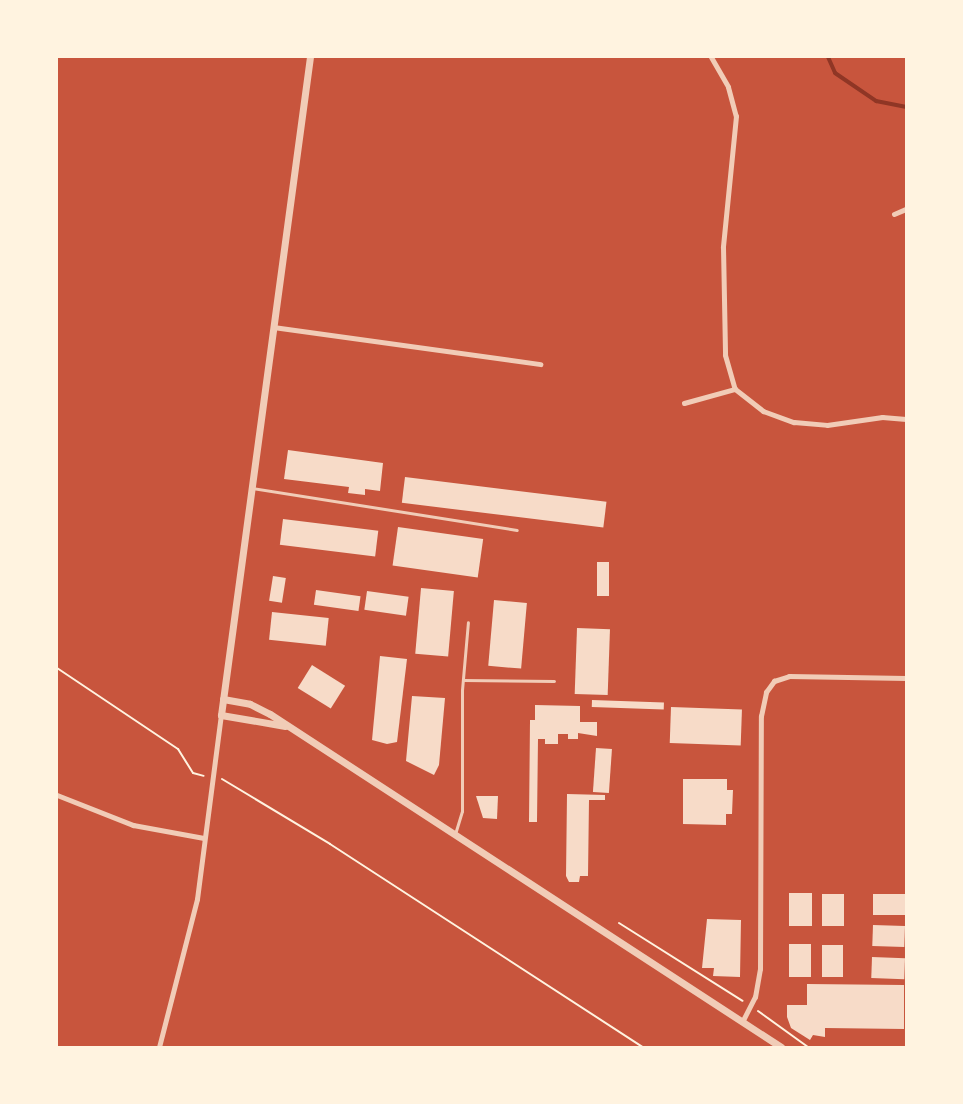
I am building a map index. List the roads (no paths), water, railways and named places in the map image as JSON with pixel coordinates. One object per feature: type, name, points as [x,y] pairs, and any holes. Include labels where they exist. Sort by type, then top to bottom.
[{"type":"street","points":[[159,1047],[197,899],[310,57]]},
{"type":"street","points":[[711,57],[728,87],[736,117],[723,247],[725,355],[735,389],[763,411],[794,422],[827,425],[882,417],[906,419]]},
{"type":"street","points":[[894,214],[906,209]]},
{"type":"street","points":[[273,327],[540,364]]},
{"type":"street","points":[[684,403],[735,389]]},
{"type":"street","points":[[742,1022],[752,1006],[760,969],[762,708],[774,681],[799,676],[906,678]]},
{"type":"street","points":[[223,699],[258,708],[781,1047]]},
{"type":"street","points":[[221,715],[285,726]]},
{"type":"street","points":[[57,795],[133,825],[204,838]]},
{"type":"lane","points":[[252,488],[517,530]]},
{"type":"lane","points":[[455,836],[462,811],[462,680],[468,622]]},
{"type":"lane","points":[[462,680],[554,681]]},
{"type":"waterway","points":[[828,57],[835,73],[876,101],[906,107]]}]
